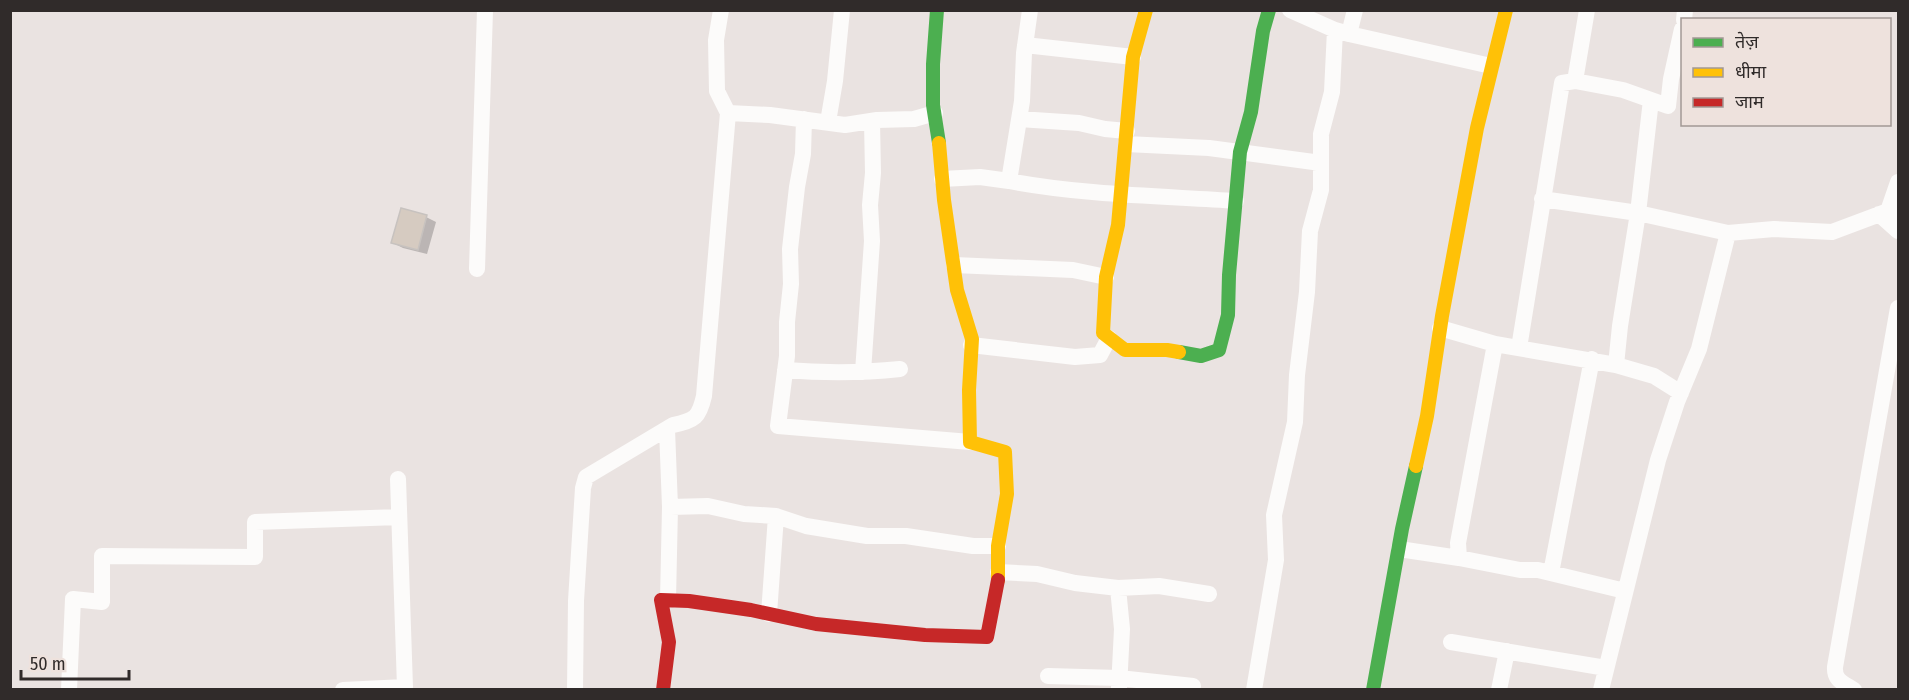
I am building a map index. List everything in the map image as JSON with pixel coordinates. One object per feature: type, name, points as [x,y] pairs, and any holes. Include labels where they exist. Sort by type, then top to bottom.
[{"type":"street","points":[[477,269],[485,10]]},
{"type":"street","points":[[575,690],[576,601],[583,488],[586,477],[673,425],[689,421],[700,412],[704,396],[728,113],[717,91],[716,40],[721,10]]},
{"type":"street","points":[[828,122],[835,81],[842,10]]},
{"type":"street","points":[[937,10],[933,64],[934,113],[957,290],[972,339],[969,390],[970,442]]},
{"type":"street","points":[[1009,181],[1022,101],[1025,45],[1030,10]]},
{"type":"street","points":[[1146,10],[1133,57],[1118,225],[1106,278],[1103,333],[1125,350],[1167,350],[1201,356],[1220,350],[1228,315],[1229,275],[1240,152],[1251,112],[1263,31],[1269,10]]},
{"type":"street","points":[[1290,10],[1342,32],[1491,66]]},
{"type":"street","points":[[1254,690],[1276,560],[1274,514],[1294,422],[1307,292],[1310,231],[1321,190],[1321,134],[1332,92],[1342,32],[1355,10]]},
{"type":"street","points":[[1373,690],[1426,416],[1477,128],[1506,10]]},
{"type":"street","points":[[1575,81],[1587,10]]},
{"type":"street","points":[[1519,348],[1562,83],[1575,81],[1623,90],[1668,106],[1671,79],[1681,36]]},
{"type":"street","points":[[1025,45],[1133,57]]},
{"type":"street","points":[[1616,365],[1638,213],[1651,100]]},
{"type":"street","points":[[728,113],[845,125],[872,120],[914,119],[934,113]]},
{"type":"street","points":[[663,690],[669,642],[662,600],[689,601],[816,624],[925,635],[987,637],[998,584],[998,546],[1007,494],[1005,452],[970,442],[778,426],[787,356],[792,227],[803,154],[804,119]]},
{"type":"street","points":[[1019,119],[1079,123],[1127,137],[1321,163]]},
{"type":"street","points":[[863,372],[872,241],[870,205],[873,173],[872,120]]},
{"type":"street","points":[[942,179],[980,177],[1051,189],[1236,201]]},
{"type":"street","points":[[1899,182],[1889,213],[1899,231]]},
{"type":"street","points":[[1542,199],[1638,213],[1728,233],[1774,229],[1832,232],[1889,213]]},
{"type":"street","points":[[1601,690],[1658,460],[1699,349],[1728,233]]},
{"type":"street","points":[[954,265],[1073,270],[1106,278]]},
{"type":"street","points":[[1854,690],[1834,675],[1899,308]]},
{"type":"street","points":[[1440,328],[1494,344],[1592,359],[1616,365],[1654,376],[1681,393]]},
{"type":"street","points":[[971,345],[1075,357],[1100,355],[1109,338]]},
{"type":"street","points":[[1459,558],[1458,543],[1494,344]]},
{"type":"street","points":[[1551,573],[1592,359]]},
{"type":"street","points":[[785,370],[863,372],[900,369]]},
{"type":"street","points":[[667,429],[670,507],[668,600]]},
{"type":"street","points":[[343,690],[405,688],[398,479]]},
{"type":"street","points":[[670,507],[708,506],[744,514],[776,516],[806,526],[867,536],[906,536],[973,546],[998,546]]},
{"type":"street","points":[[769,614],[776,516]]},
{"type":"street","points":[[69,690],[73,599],[102,602],[102,556],[255,557],[255,522],[399,517]]},
{"type":"street","points":[[1399,549],[1520,570],[1538,570],[1625,591]]},
{"type":"street","points":[[998,573],[1037,574],[1075,583],[1118,588],[1159,586],[1209,594]]},
{"type":"street","points":[[1118,588],[1122,629],[1119,684]]},
{"type":"street","points":[[1451,642],[1606,668]]},
{"type":"street","points":[[1499,690],[1507,651]]},
{"type":"street","points":[[1048,676],[1119,684],[1193,686]]},
{"type":"building","points":[[401,208],[427,215],[418,250],[391,243]]},
{"type":"traffic: fast","points":[[937,10],[933,105],[939,143]]},
{"type":"traffic: fast","points":[[1179,352],[1201,356],[1219,350],[1228,315],[1229,275],[1240,152],[1251,112],[1263,31],[1269,10]]},
{"type":"traffic: fast","points":[[1373,690],[1402,529],[1416,466]]},
{"type":"traffic: slow","points":[[1146,10],[1133,57],[1118,225],[1106,277],[1103,333],[1125,350],[1179,352]]},
{"type":"traffic: slow","points":[[1416,466],[1427,416],[1442,316],[1477,128],[1506,10]]},
{"type":"traffic: slow","points":[[939,143],[944,200],[957,290],[972,339],[969,390],[970,442],[1005,452],[1007,494],[998,546],[998,580]]},
{"type":"traffic: jam","points":[[663,690],[669,642],[661,600],[689,601],[751,610],[816,624],[925,635],[987,637],[998,580]]}]
